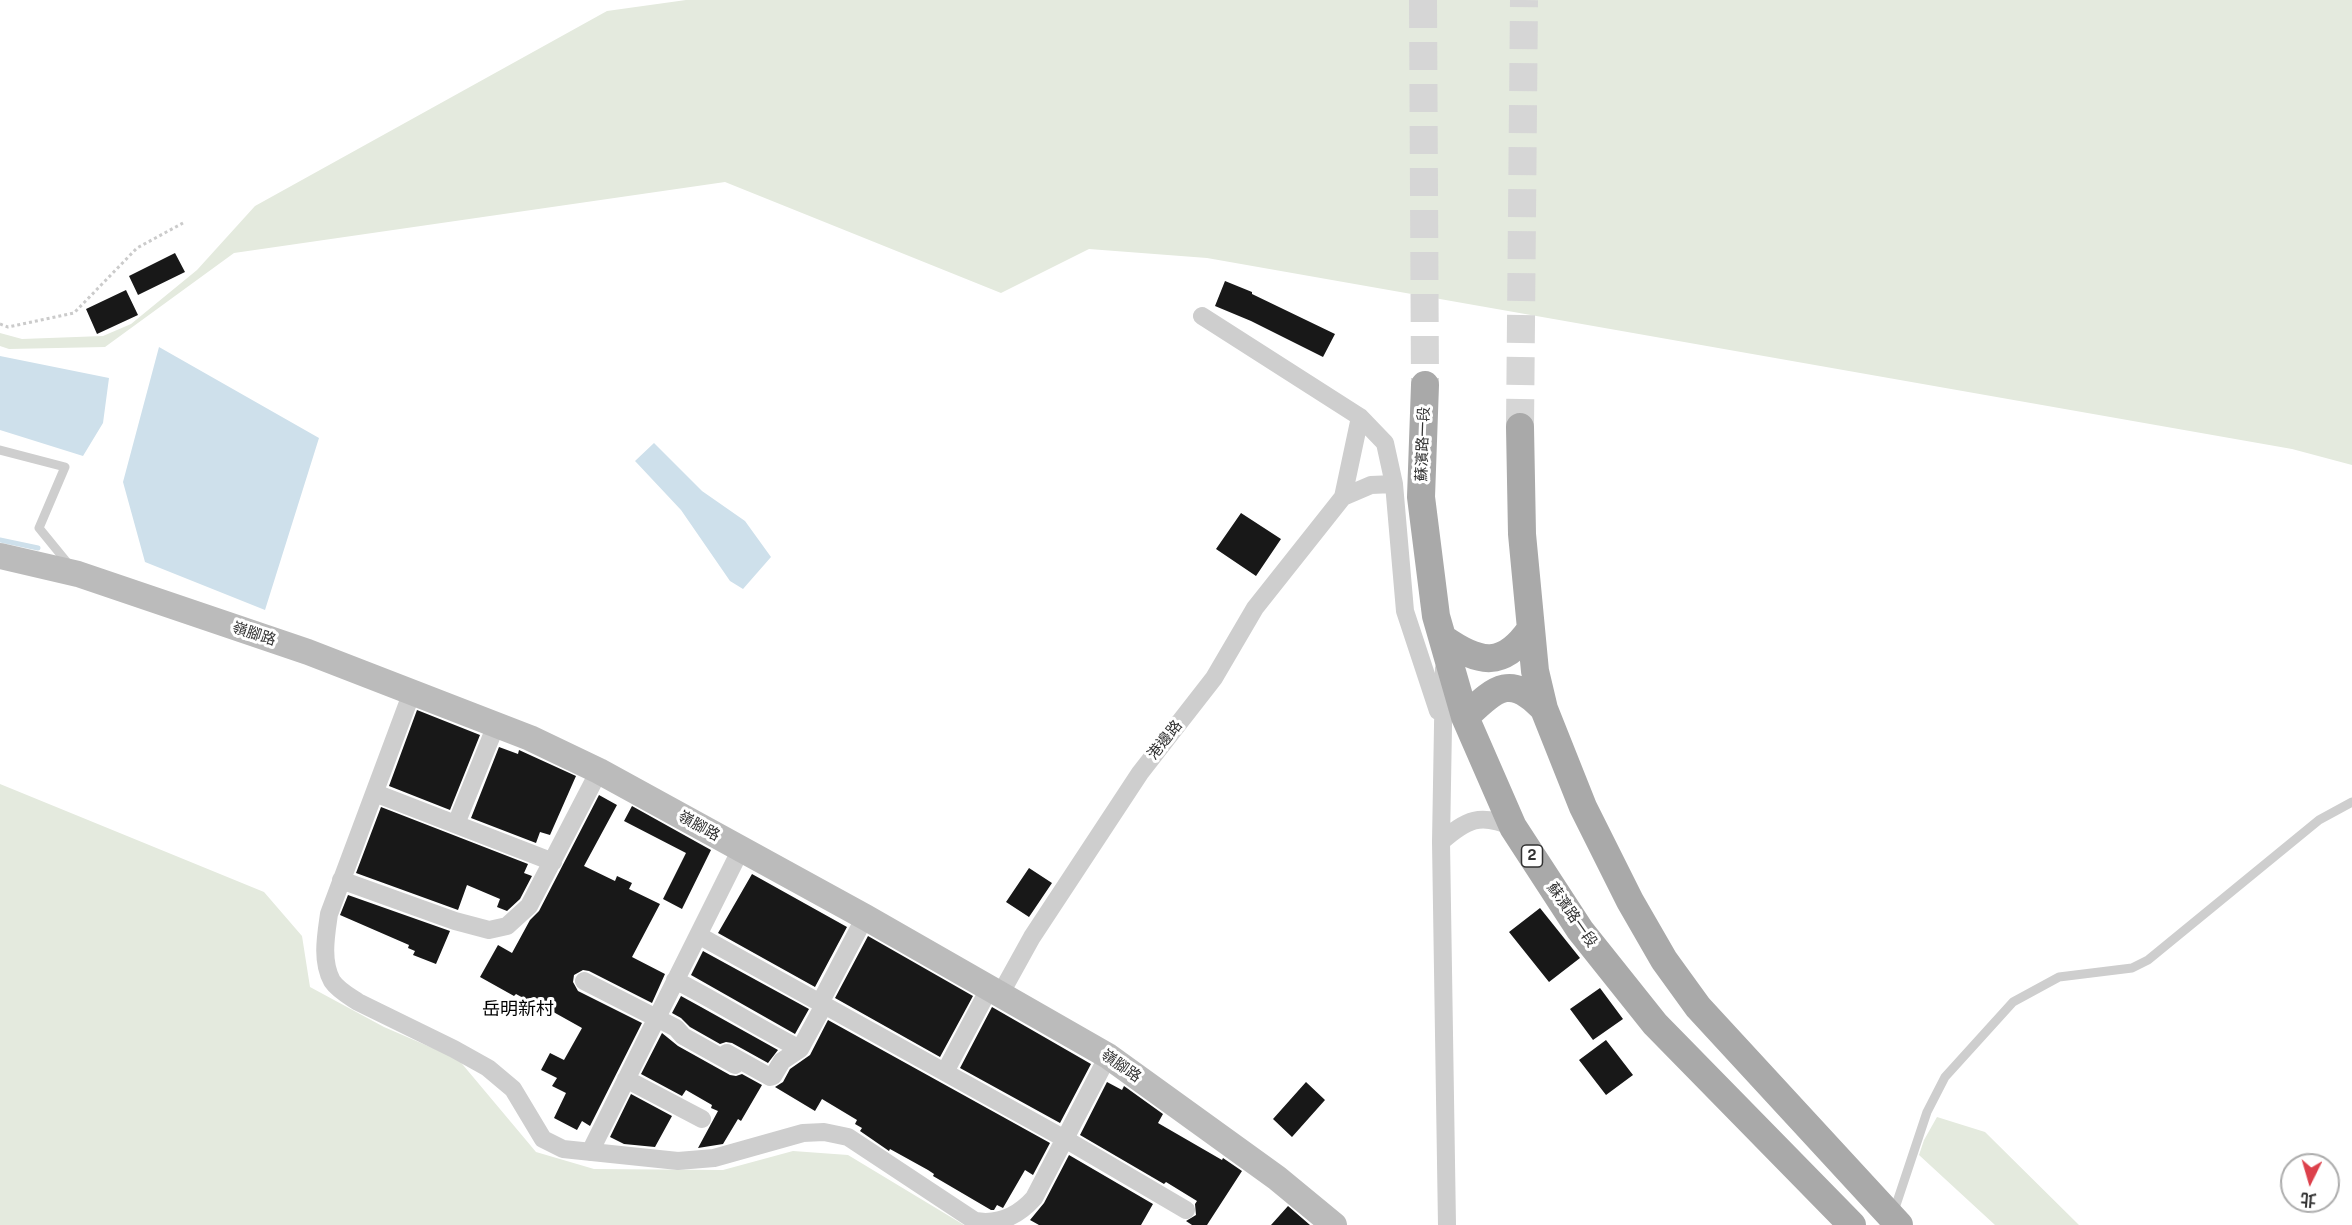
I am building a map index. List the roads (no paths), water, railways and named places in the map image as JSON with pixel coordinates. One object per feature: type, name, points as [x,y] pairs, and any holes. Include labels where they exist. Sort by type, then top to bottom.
[{"type":"main road","name":"蘇濱路一段","points":[[1425,386],[1421,497],[1436,616],[1444,639],[1454,721],[1513,827],[1580,930],[1655,1024],[1852,1225]]},
{"type":"main road","points":[[1520,427],[1521,534],[1535,671],[1544,709],[1583,807],[1630,901],[1664,960],[1698,1007],[1891,1222]]},
{"type":"main road","points":[[1444,639],[1458,649],[1488,659],[1505,656],[1518,648],[1530,630]]},
{"type":"main road","points":[[1454,721],[1501,688],[1521,689],[1544,709]]},
{"type":"street","points":[[1202,315],[1360,417],[1385,443],[1394,484],[1405,611],[1454,721],[1441,842],[1447,1225]]},
{"type":"street","points":[[1343,497],[1360,417]]},
{"type":"street","points":[[1343,497],[1371,486],[1394,484]]},
{"type":"street","name":"港邊路","points":[[945,1072],[995,990],[1032,938],[1140,773],[1208,686],[1256,608],[1343,497]]},
{"type":"street","name":"嶺腳路","points":[[0,556],[78,574],[308,652],[496,725],[599,771],[865,917],[1108,1056],[1277,1178],[1334,1225]]},
{"type":"street","points":[[412,692],[329,915],[324,943],[332,981],[358,1002],[489,1068],[513,1089],[543,1139],[562,1149],[665,1161],[697,1160],[803,1133],[824,1132],[849,1137],[975,1221],[984,1225],[995,1225],[1014,1216],[1034,1198],[1108,1056]]},
{"type":"street","points":[[456,824],[496,725]]},
{"type":"street","points":[[341,880],[455,921],[495,930],[507,926],[530,906],[599,771]]},
{"type":"street","points":[[375,793],[553,862]]},
{"type":"street","points":[[1441,842],[1456,829],[1472,820],[1494,819],[1513,827]]},
{"type":"street","points":[[590,1152],[741,849]]},
{"type":"street","points":[[710,1043],[770,1077],[773,1076],[782,1061],[800,1049],[865,917]]},
{"type":"street","points":[[698,935],[1065,1139],[1186,1210]]},
{"type":"street","points":[[675,980],[728,1007],[737,1016],[800,1049]]},
{"type":"street","points":[[584,981],[676,1028],[683,1036],[735,1065]]},
{"type":"street","points":[[626,1079],[702,1119]]},
{"type":"lane","points":[[0,450],[65,467],[39,528],[78,574]]},
{"type":"lane","points":[[1891,1222],[1901,1184],[1927,1112],[1945,1077],[2013,1002],[2059,977],[2132,968],[2148,960],[2319,820],[2352,802]]},
{"type":"water","points":[[159,347],[319,438],[265,610],[145,562],[123,482]]},
{"type":"water","points":[[0,356],[109,378],[103,423],[83,456],[0,430]]},
{"type":"water","points":[[654,443],[702,491],[745,521],[771,557],[743,589],[730,581],[681,510],[635,461]]},
{"type":"waterway","points":[[0,540],[38,548]]},
{"type":"tunnel","points":[[1423,0],[1425,385]]},
{"type":"tunnel","points":[[1520,427],[1524,0]]},
{"type":"district","name":"岳明新村","points":[[518,1009]]}]
